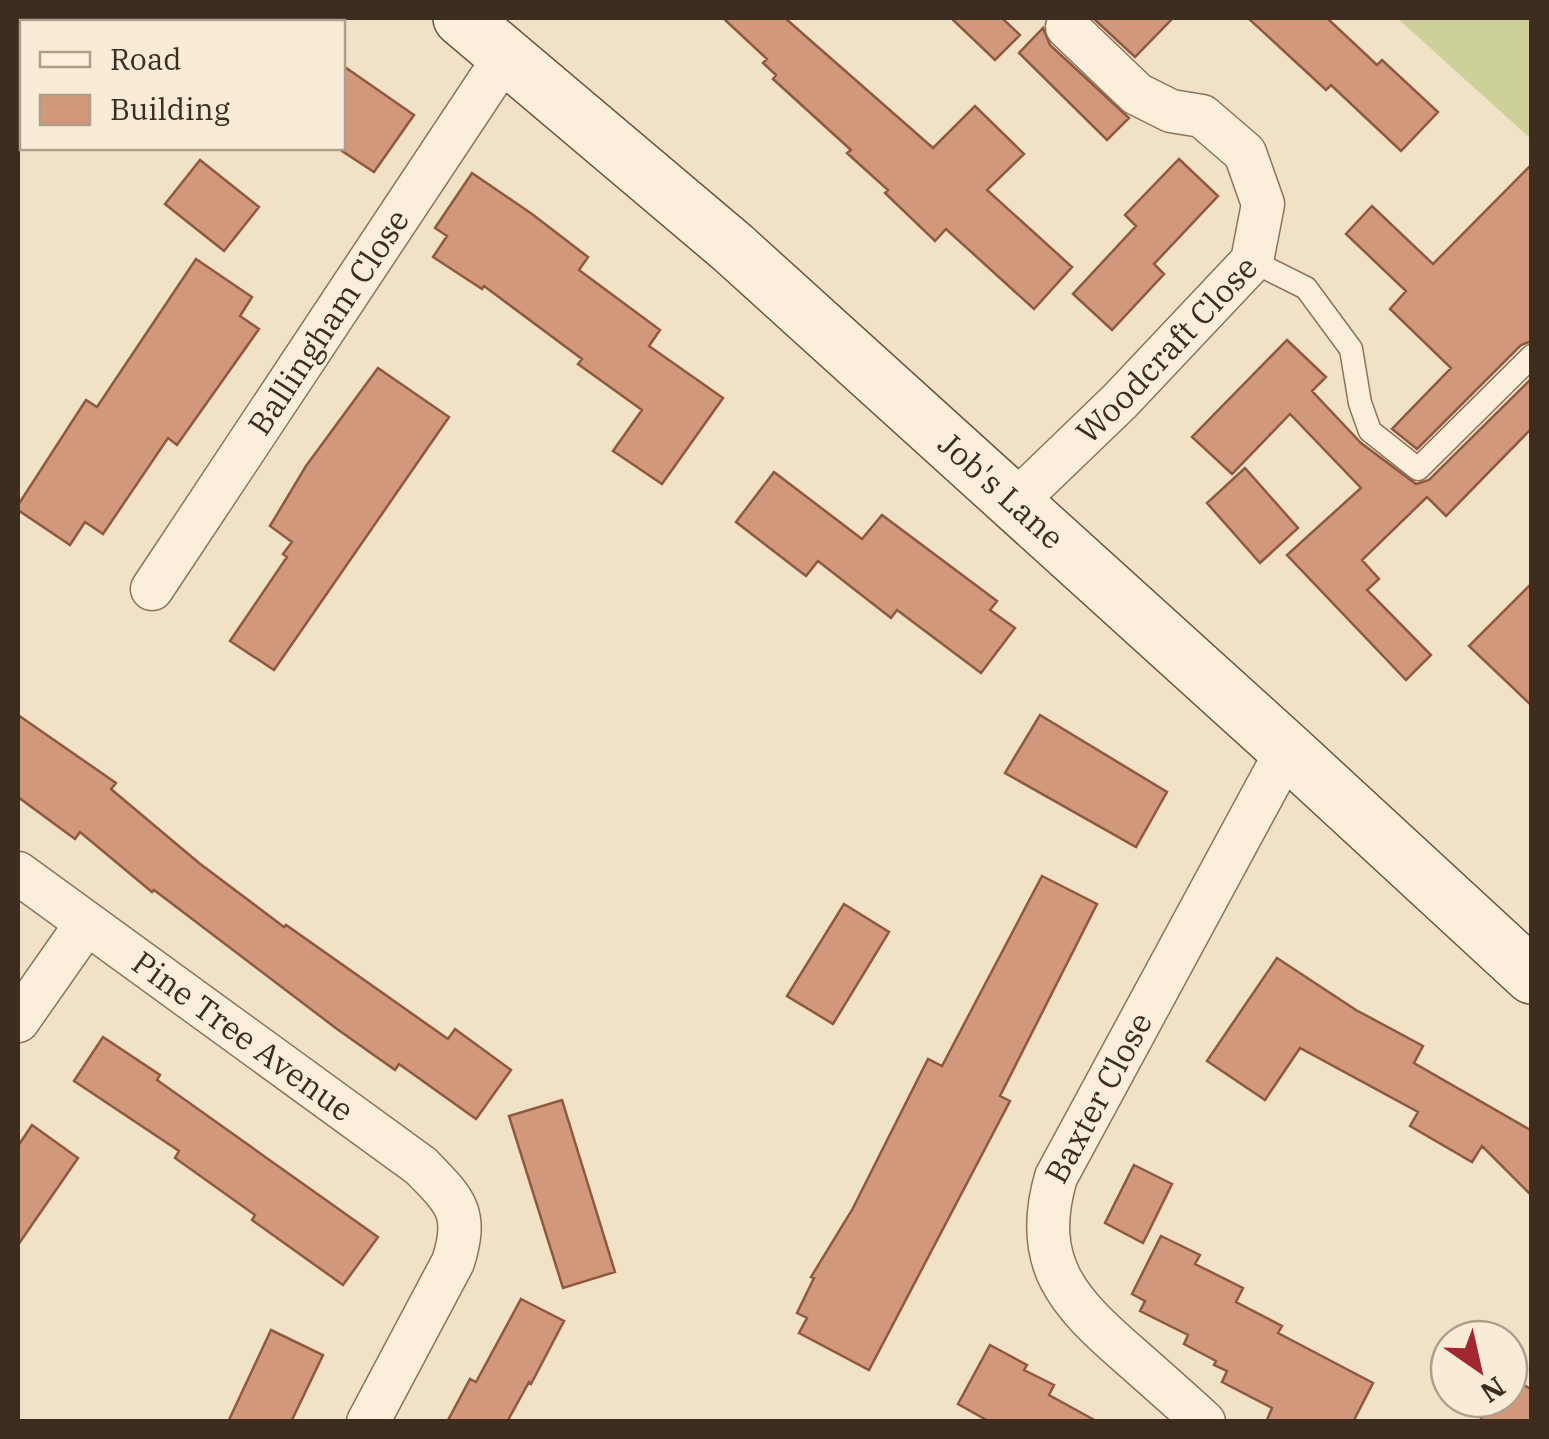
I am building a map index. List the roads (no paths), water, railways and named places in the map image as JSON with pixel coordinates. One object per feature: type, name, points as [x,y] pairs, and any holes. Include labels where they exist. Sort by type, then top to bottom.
[{"type":"street","name":"Job's Lane","points":[[461,18],[733,248],[1532,976]]},
{"type":"street","name":"Woodcraft Close","points":[[1012,504],[1120,400],[1252,261],[1263,204],[1245,153],[1202,116],[1171,111],[1137,94],[1067,27]]},
{"type":"street","name":"Ballingham Close","points":[[152,589],[506,55]]},
{"type":"street","name":"Baxter Close","points":[[1204,1422],[1088,1320],[1064,1289],[1052,1256],[1049,1203],[1056,1177],[1288,750]]},
{"type":"street","name":"Pine Tree Avenue","points":[[18,873],[421,1166],[458,1206],[462,1233],[453,1262],[368,1422]]},
{"type":"street","points":[[18,1021],[86,924]]},
{"type":"lane","points":[[1252,261],[1306,288],[1352,350],[1360,403],[1370,432],[1418,470],[1532,356]]}]
